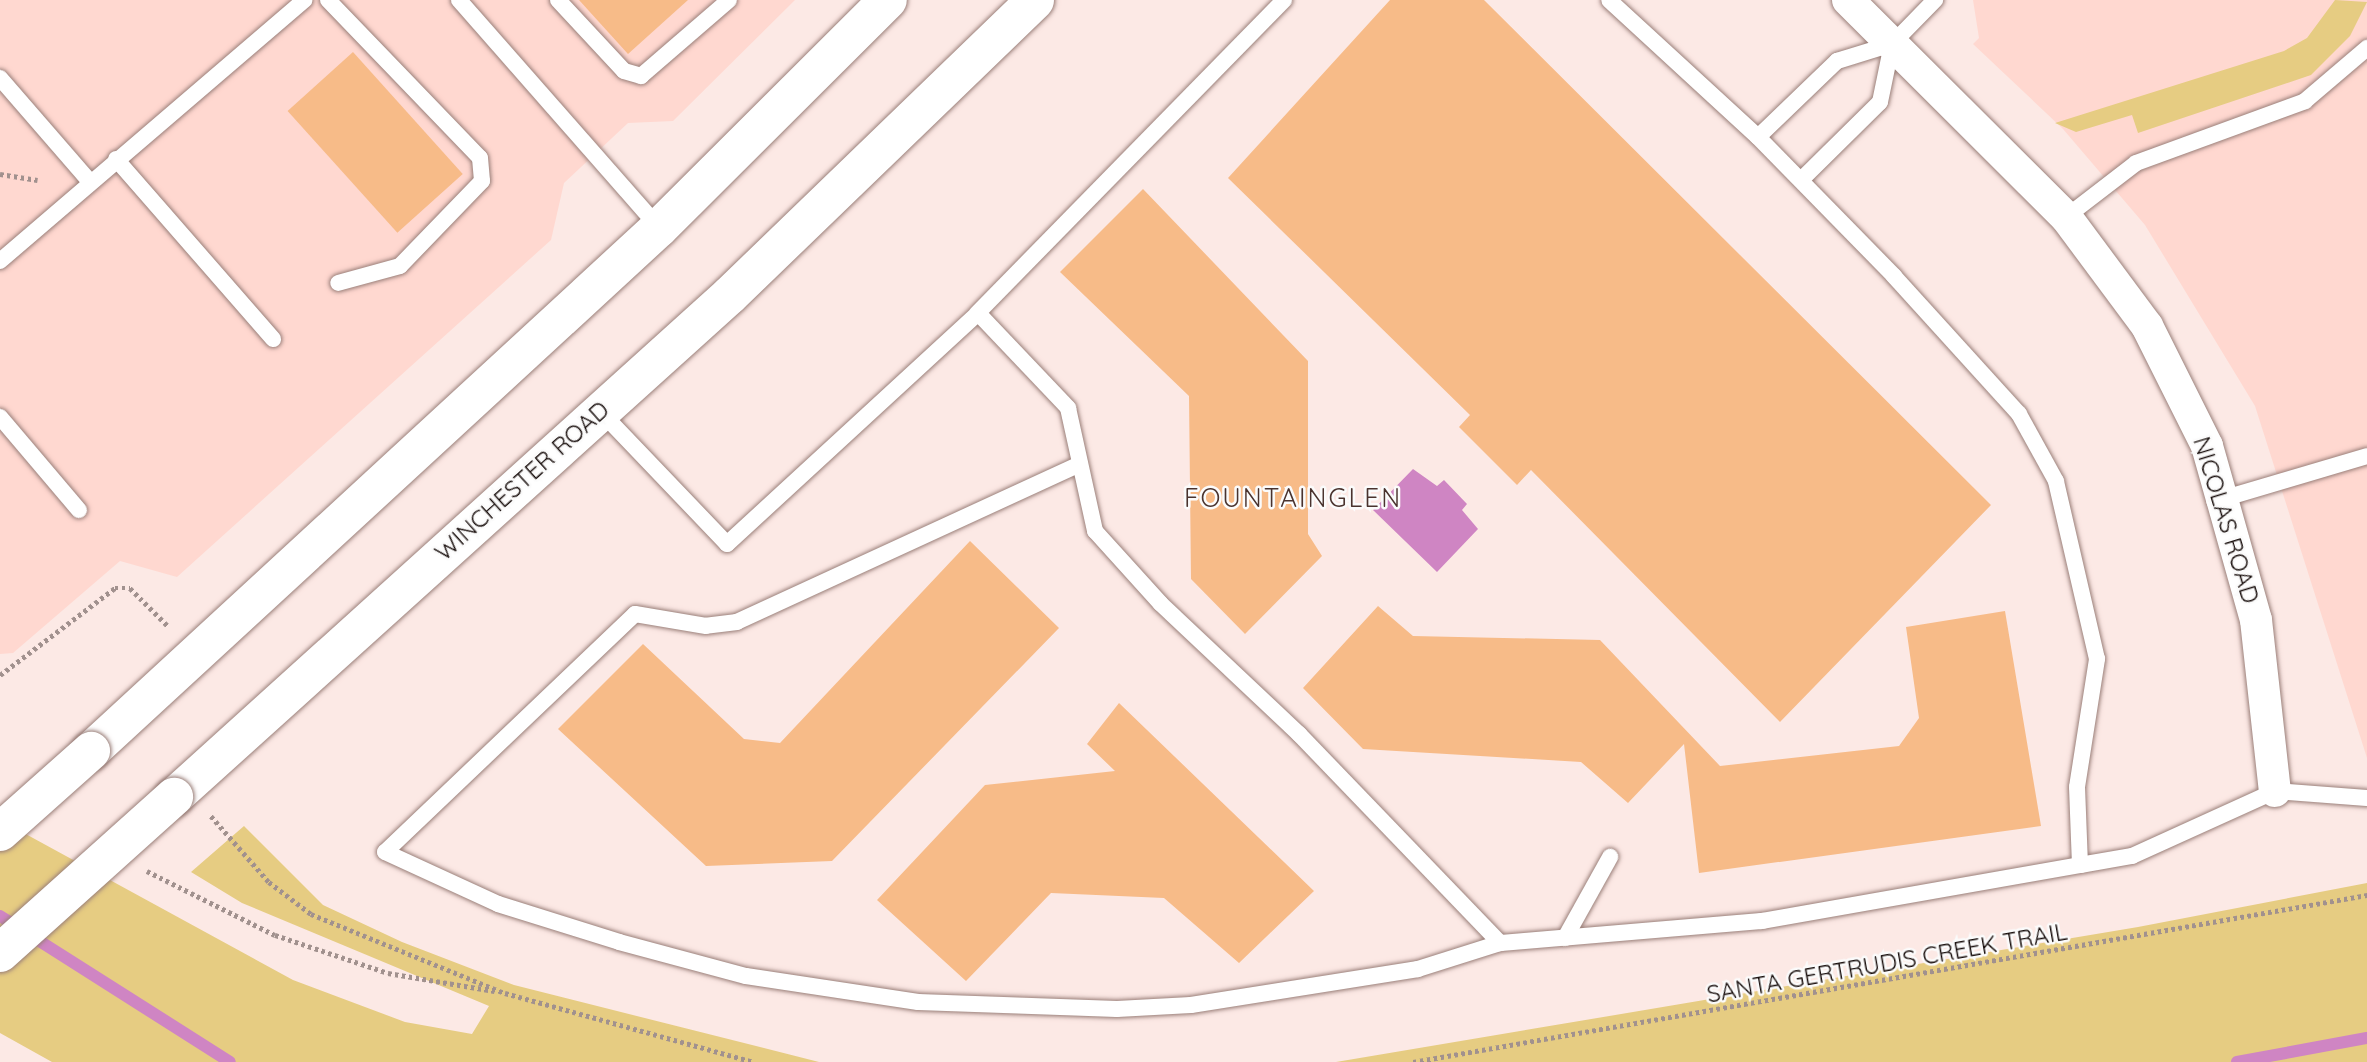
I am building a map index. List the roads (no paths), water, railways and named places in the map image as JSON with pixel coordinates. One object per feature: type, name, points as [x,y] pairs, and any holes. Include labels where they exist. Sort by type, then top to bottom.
[{"type":"main road","points":[[0,832],[659,228],[888,0]]},
{"type":"main road","name":"WINCHESTER ROAD","points":[[0,953],[730,295],[1035,0]]},
{"type":"street","name":"NICOLAS ROAD","points":[[1848,0],[2066,217],[2147,326],[2207,446],[2256,620],[2275,790]]},
{"type":"lane","points":[[0,261],[305,0]]},
{"type":"lane","points":[[328,0],[480,158],[482,181],[400,266],[338,284]]},
{"type":"lane","points":[[460,0],[659,228]]},
{"type":"lane","points":[[558,0],[624,71],[641,76],[729,0]]},
{"type":"lane","points":[[600,411],[727,544],[978,313],[1284,0]]},
{"type":"lane","points":[[1609,0],[1801,180],[2018,414],[2056,481],[2097,659],[2077,787],[2080,865]]},
{"type":"lane","points":[[1758,137],[1837,61],[1892,44],[1935,0]]},
{"type":"lane","points":[[1801,180],[1880,102],[1892,44]]},
{"type":"lane","points":[[2066,217],[2136,163],[2305,101],[2367,48]]},
{"type":"lane","points":[[0,78],[90,182]]},
{"type":"lane","points":[[116,159],[273,339]]},
{"type":"lane","points":[[978,313],[1068,408],[1095,531],[1500,943]]},
{"type":"lane","points":[[0,417],[79,510]]},
{"type":"lane","points":[[2222,499],[2367,456]]},
{"type":"lane","points":[[1080,464],[737,622],[706,626],[635,614],[385,852],[498,904],[619,942],[746,975],[918,1002],[1092,1009],[1191,1005],[1418,969],[1500,943],[1762,921],[2132,856],[2275,790],[2367,797]]},
{"type":"lane","points":[[1565,938],[1610,857]]},
{"type":"waterway","points":[[0,916],[230,1062]]},
{"type":"waterway","points":[[2237,1062],[2367,1038]]},
{"type":"district","name":"FOUNTAINGLEN","points":[[1293,498]]}]
